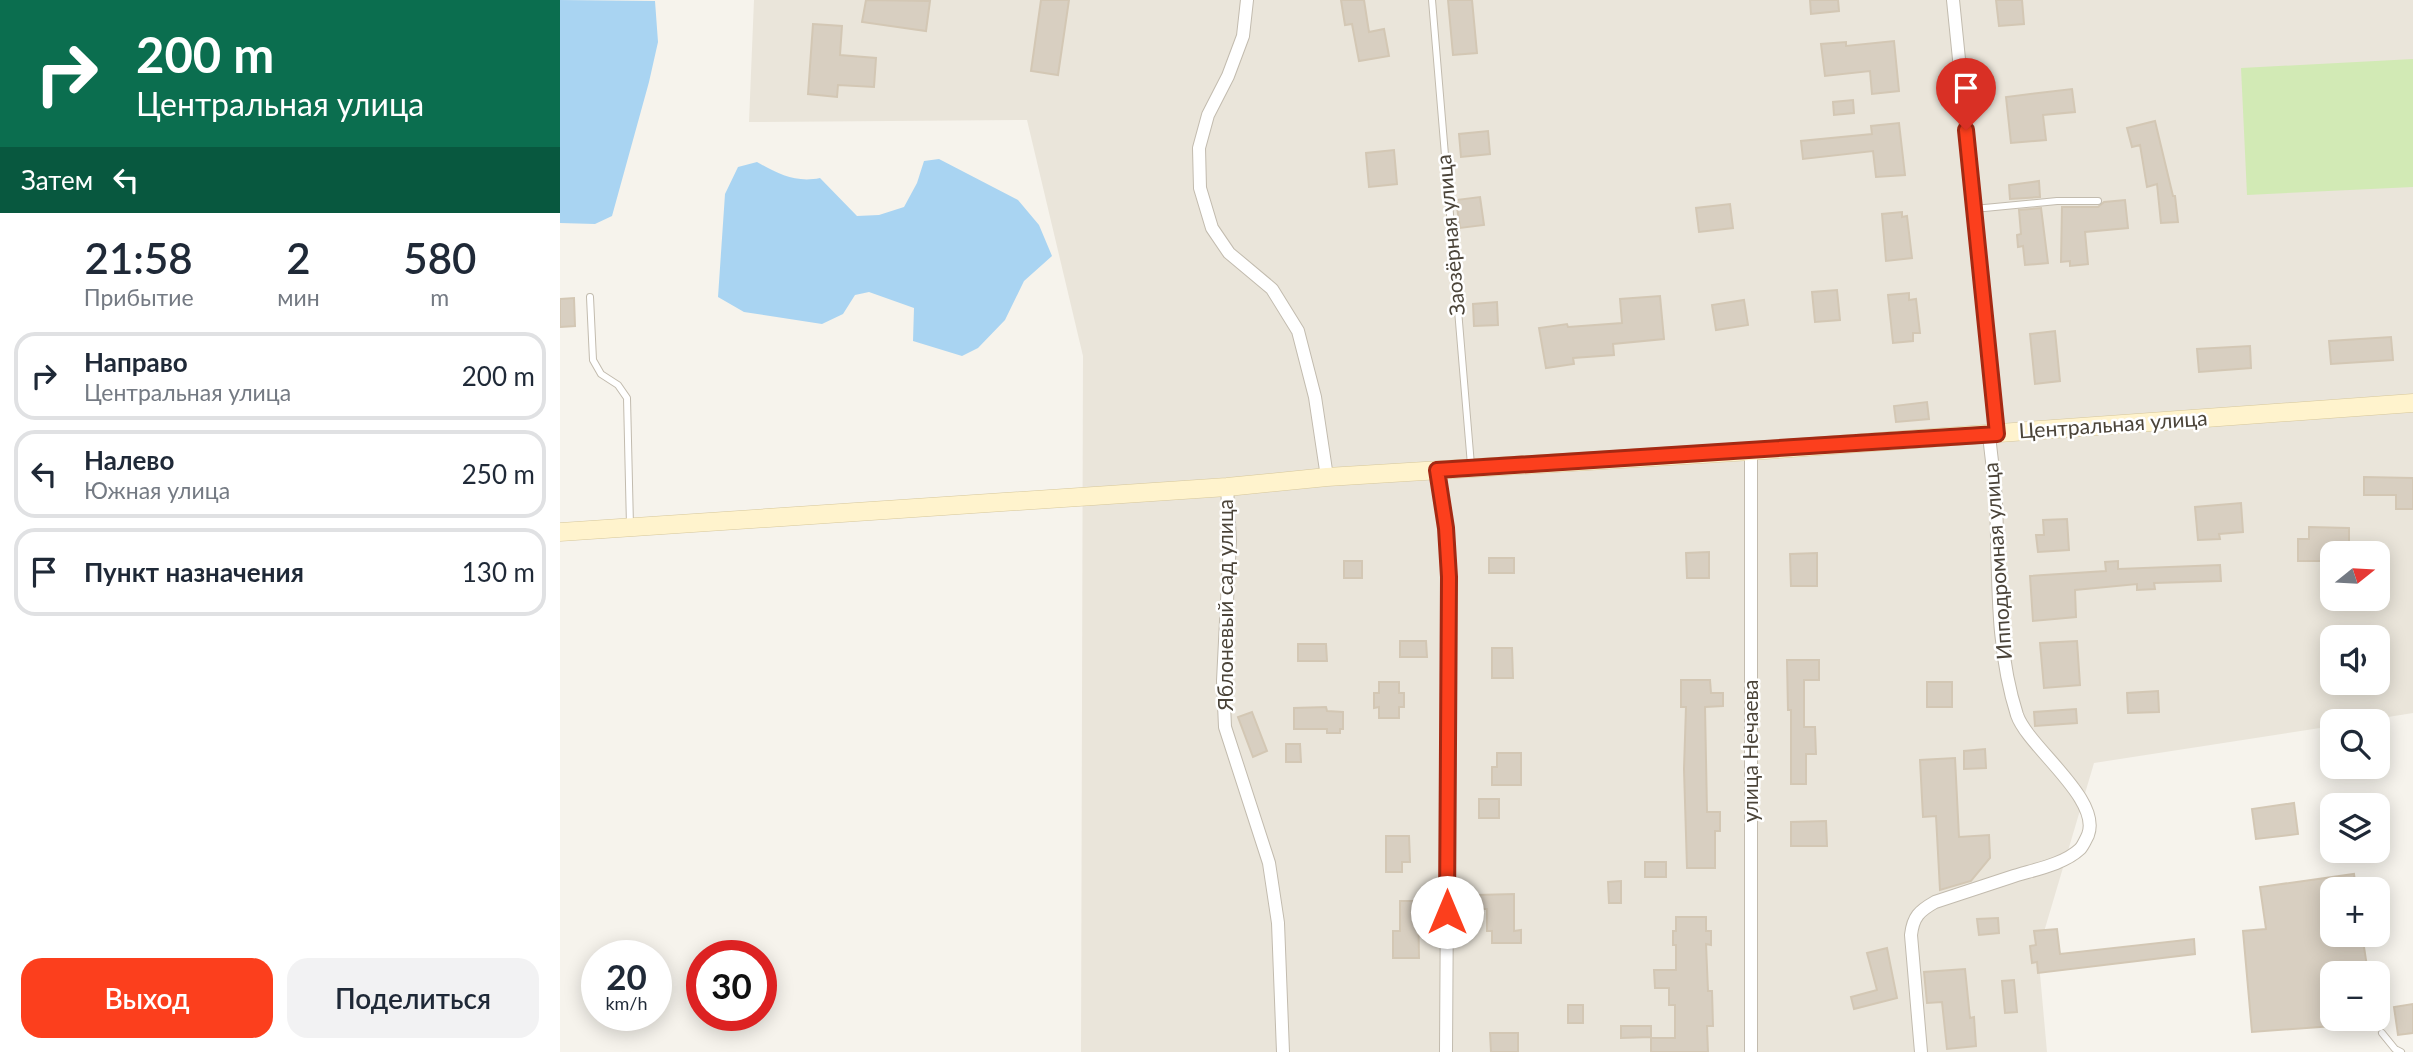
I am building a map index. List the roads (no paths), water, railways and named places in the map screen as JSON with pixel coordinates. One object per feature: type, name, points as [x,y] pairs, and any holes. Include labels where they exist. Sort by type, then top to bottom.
[{"type":"street","points":[[1247,0],[1243,36],[1228,76],[1208,115],[1199,148],[1200,188],[1212,228],[1230,253],[1272,289],[1298,331],[1315,397],[1327,477]]},
{"type":"street","name":"Ипподромная улица","points":[[1922,1052],[1911,935],[1913,921],[1920,911],[1935,902],[2057,862],[2080,849],[2089,832],[2086,814],[2075,789],[2030,738],[2019,719],[2008,686],[1997,597],[1993,434],[1953,0]]},
{"type":"street","name":"Центральная улица","points":[[560,532],[1227,487],[1327,477],[1751,451],[2413,402]]},
{"type":"street","name":"улица Нечаева","points":[[1751,451],[1751,1052]]},
{"type":"street","points":[[1437,470],[1446,528],[1449,577],[1446,1052]]},
{"type":"street","name":"Яблоневый сад улица","points":[[1227,487],[1230,541],[1223,681],[1225,727],[1269,863],[1278,923],[1283,1052]]},
{"type":"lane","name":"Заозёрная улица","points":[[1432,0],[1471,469]]},
{"type":"lane","points":[[1974,209],[2057,201],[2098,201]]},
{"type":"lane","points":[[590,297],[593,360],[601,374],[618,385],[627,398],[630,527]]},
{"type":"lane","points":[[2382,1033],[2398,1051]]},
{"type":"water","points":[[560,0],[655,1],[658,42],[649,82],[612,216],[595,224],[560,223]]},
{"type":"water","points":[[939,159],[1018,200],[1039,225],[1052,256],[1024,281],[1005,320],[978,348],[962,356],[913,341],[914,308],[869,292],[855,295],[843,314],[822,324],[744,312],[718,297],[725,194],[738,167],[757,162],[787,176],[820,178],[857,216],[879,215],[904,207],[917,183],[924,161]]}]
